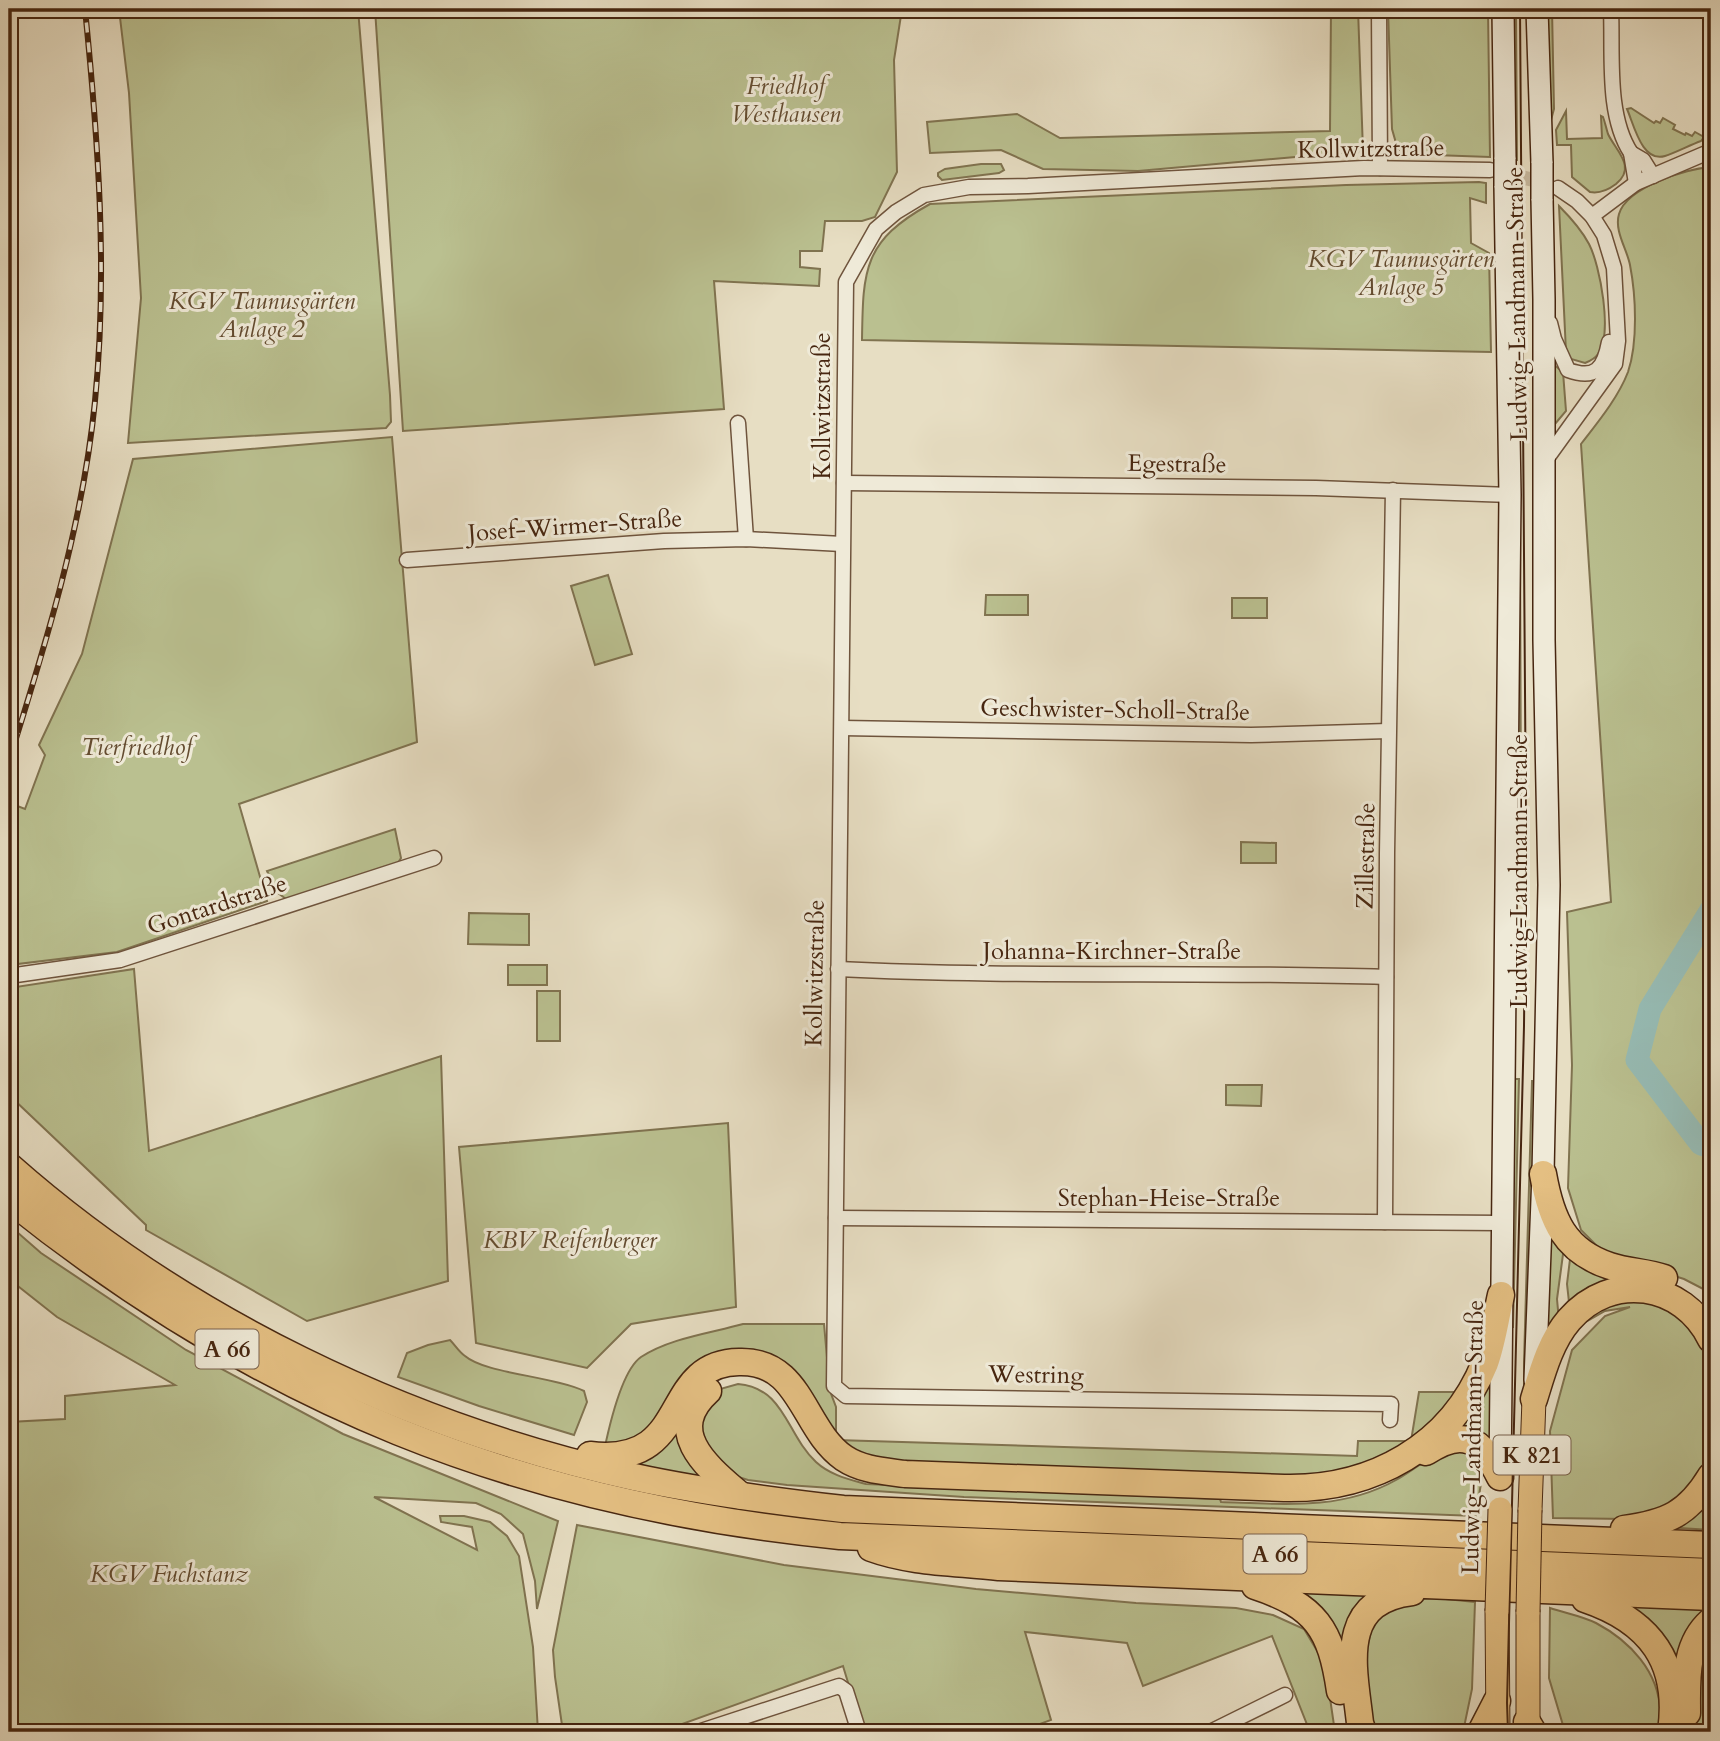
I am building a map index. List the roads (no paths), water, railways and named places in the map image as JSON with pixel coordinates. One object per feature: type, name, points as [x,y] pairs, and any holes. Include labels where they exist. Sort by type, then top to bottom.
[{"type":"highway","name":"A 66","points":[[9,1166],[71,1217],[122,1254],[227,1320],[306,1361],[439,1419],[527,1448],[633,1477],[741,1496],[843,1509],[1570,1537],[1711,1545]]},
{"type":"highway","points":[[1543,1174],[1548,1203],[1554,1218],[1570,1243],[1579,1251],[1612,1267],[1670,1280],[1690,1291],[1711,1310]]},
{"type":"highway","name":"A 66","points":[[9,1199],[101,1270],[200,1334],[304,1391],[412,1438],[520,1476],[625,1503],[732,1523],[840,1536],[1711,1572]]},
{"type":"highway","points":[[1534,1399],[1556,1340],[1568,1321],[1586,1304],[1600,1296],[1627,1289],[1653,1290],[1673,1298],[1690,1310],[1705,1326],[1711,1339]]},
{"type":"highway","points":[[527,1448],[606,1457],[641,1450],[657,1438],[683,1395],[697,1378],[716,1366],[741,1361],[765,1366],[788,1381],[829,1445],[846,1459],[868,1469],[905,1474],[1284,1488],[1326,1487],[1367,1477],[1393,1465],[1423,1445],[1451,1419],[1471,1391],[1485,1362],[1501,1295]]},
{"type":"highway","points":[[741,1496],[704,1465],[696,1454],[690,1429],[692,1416],[704,1393],[727,1380],[739,1377],[752,1378],[776,1390],[812,1445],[830,1462],[855,1473],[884,1479],[1307,1494],[1368,1484],[1405,1466],[1445,1441],[1454,1439],[1470,1441],[1485,1451],[1500,1477]]},
{"type":"highway","points":[[1570,1537],[1660,1522],[1688,1507],[1711,1476]]},
{"type":"highway","points":[[840,1536],[890,1555],[999,1567],[1711,1597]]},
{"type":"highway","points":[[1230,1578],[1284,1596],[1309,1614],[1326,1634],[1336,1662],[1347,1732]]},
{"type":"highway","points":[[1363,1732],[1352,1659],[1353,1638],[1360,1623],[1382,1599],[1452,1587]]},
{"type":"highway","points":[[1563,1592],[1617,1612],[1630,1620],[1653,1642],[1661,1656],[1670,1684],[1671,1732]]},
{"type":"highway","points":[[1685,1732],[1689,1660],[1699,1634],[1711,1621]]},
{"type":"highway","points":[[1481,1732],[1497,1701]]},
{"type":"main road","name":"Ludwig-Landmann-Straße","points":[[1498,1732],[1497,1611],[1510,495],[1505,186],[1497,165],[1503,9]]},
{"type":"main road","name":"Ludwig-Landmann-Straße","points":[[1530,1729],[1530,1510],[1543,1174],[1549,885],[1544,640],[1544,299],[1550,193],[1542,163],[1537,9]]},
{"type":"street","points":[[1378,9],[1380,168]]},
{"type":"street","points":[[1611,9],[1615,113],[1623,141],[1631,153],[1636,183]]},
{"type":"street","points":[[1592,216],[1636,183],[1711,151]]},
{"type":"street","points":[[1631,153],[1644,160],[1653,176]]},
{"type":"street","name":"Kollwitzstraße","points":[[836,1218],[846,282],[876,229],[896,212],[924,195],[969,187],[1497,165]]},
{"type":"street","points":[[1545,462],[1615,364],[1618,341],[1614,268],[1604,235],[1592,216],[1577,201],[1550,193]]},
{"type":"street","points":[[1544,299],[1553,339],[1567,370],[1590,374],[1600,368],[1606,359],[1616,299]]},
{"type":"street","points":[[738,423],[746,539]]},
{"type":"street","name":"Egestraße","points":[[844,483],[1393,490],[1510,495]]},
{"type":"street","name":"Zillestraße","points":[[1385,1222],[1388,731],[1393,490]]},
{"type":"street","name":"Josef-Wirmer-Straße","points":[[407,560],[664,541],[746,539],[842,544]]},
{"type":"street","name":"Geschwister-Scholl-Straße","points":[[842,728],[1251,735],[1388,731]]},
{"type":"street","name":"Gontardstraße","points":[[9,976],[120,960],[434,858]]},
{"type":"street","name":"Johanna-Kirchner-Straße","points":[[838,969],[948,974],[1188,973],[1386,977]]},
{"type":"street","name":"Stephan-Heise-Straße","points":[[836,1218],[1501,1223]]},
{"type":"street","name":"Westring","points":[[836,1218],[834,1386],[846,1396],[1380,1403],[1391,1404],[1390,1420]]},
{"type":"street","points":[[698,1732],[839,1686],[846,1691],[859,1732]]},
{"type":"street","points":[[1210,1732],[1285,1695]]},
{"type":"waterway","points":[[1711,910],[1650,1009],[1637,1060],[1701,1144],[1711,1147]]},
{"type":"tunnel","points":[[1499,172],[1547,183]]},
{"type":"tram line","points":[[1508,1732],[1526,827],[1520,9]]},
{"type":"railway","points":[[9,761],[49,628],[72,538],[82,493],[95,401],[101,303],[100,205],[85,9]]},
{"type":"park label","name":"Friedhof Westhausen","points":[[786,100]]},
{"type":"park label","name":"KGV Taunusgärten Anlage 5","points":[[1401,273]]},
{"type":"park label","name":"KGV Taunusgärten Anlage 2","points":[[262,315]]},
{"type":"park label","name":"Tierfriedhof","points":[[137,747]]},
{"type":"park label","name":"KBV Reifenberger","points":[[570,1240]]},
{"type":"park label","name":"KGV Fuchstanz","points":[[169,1574]]}]
